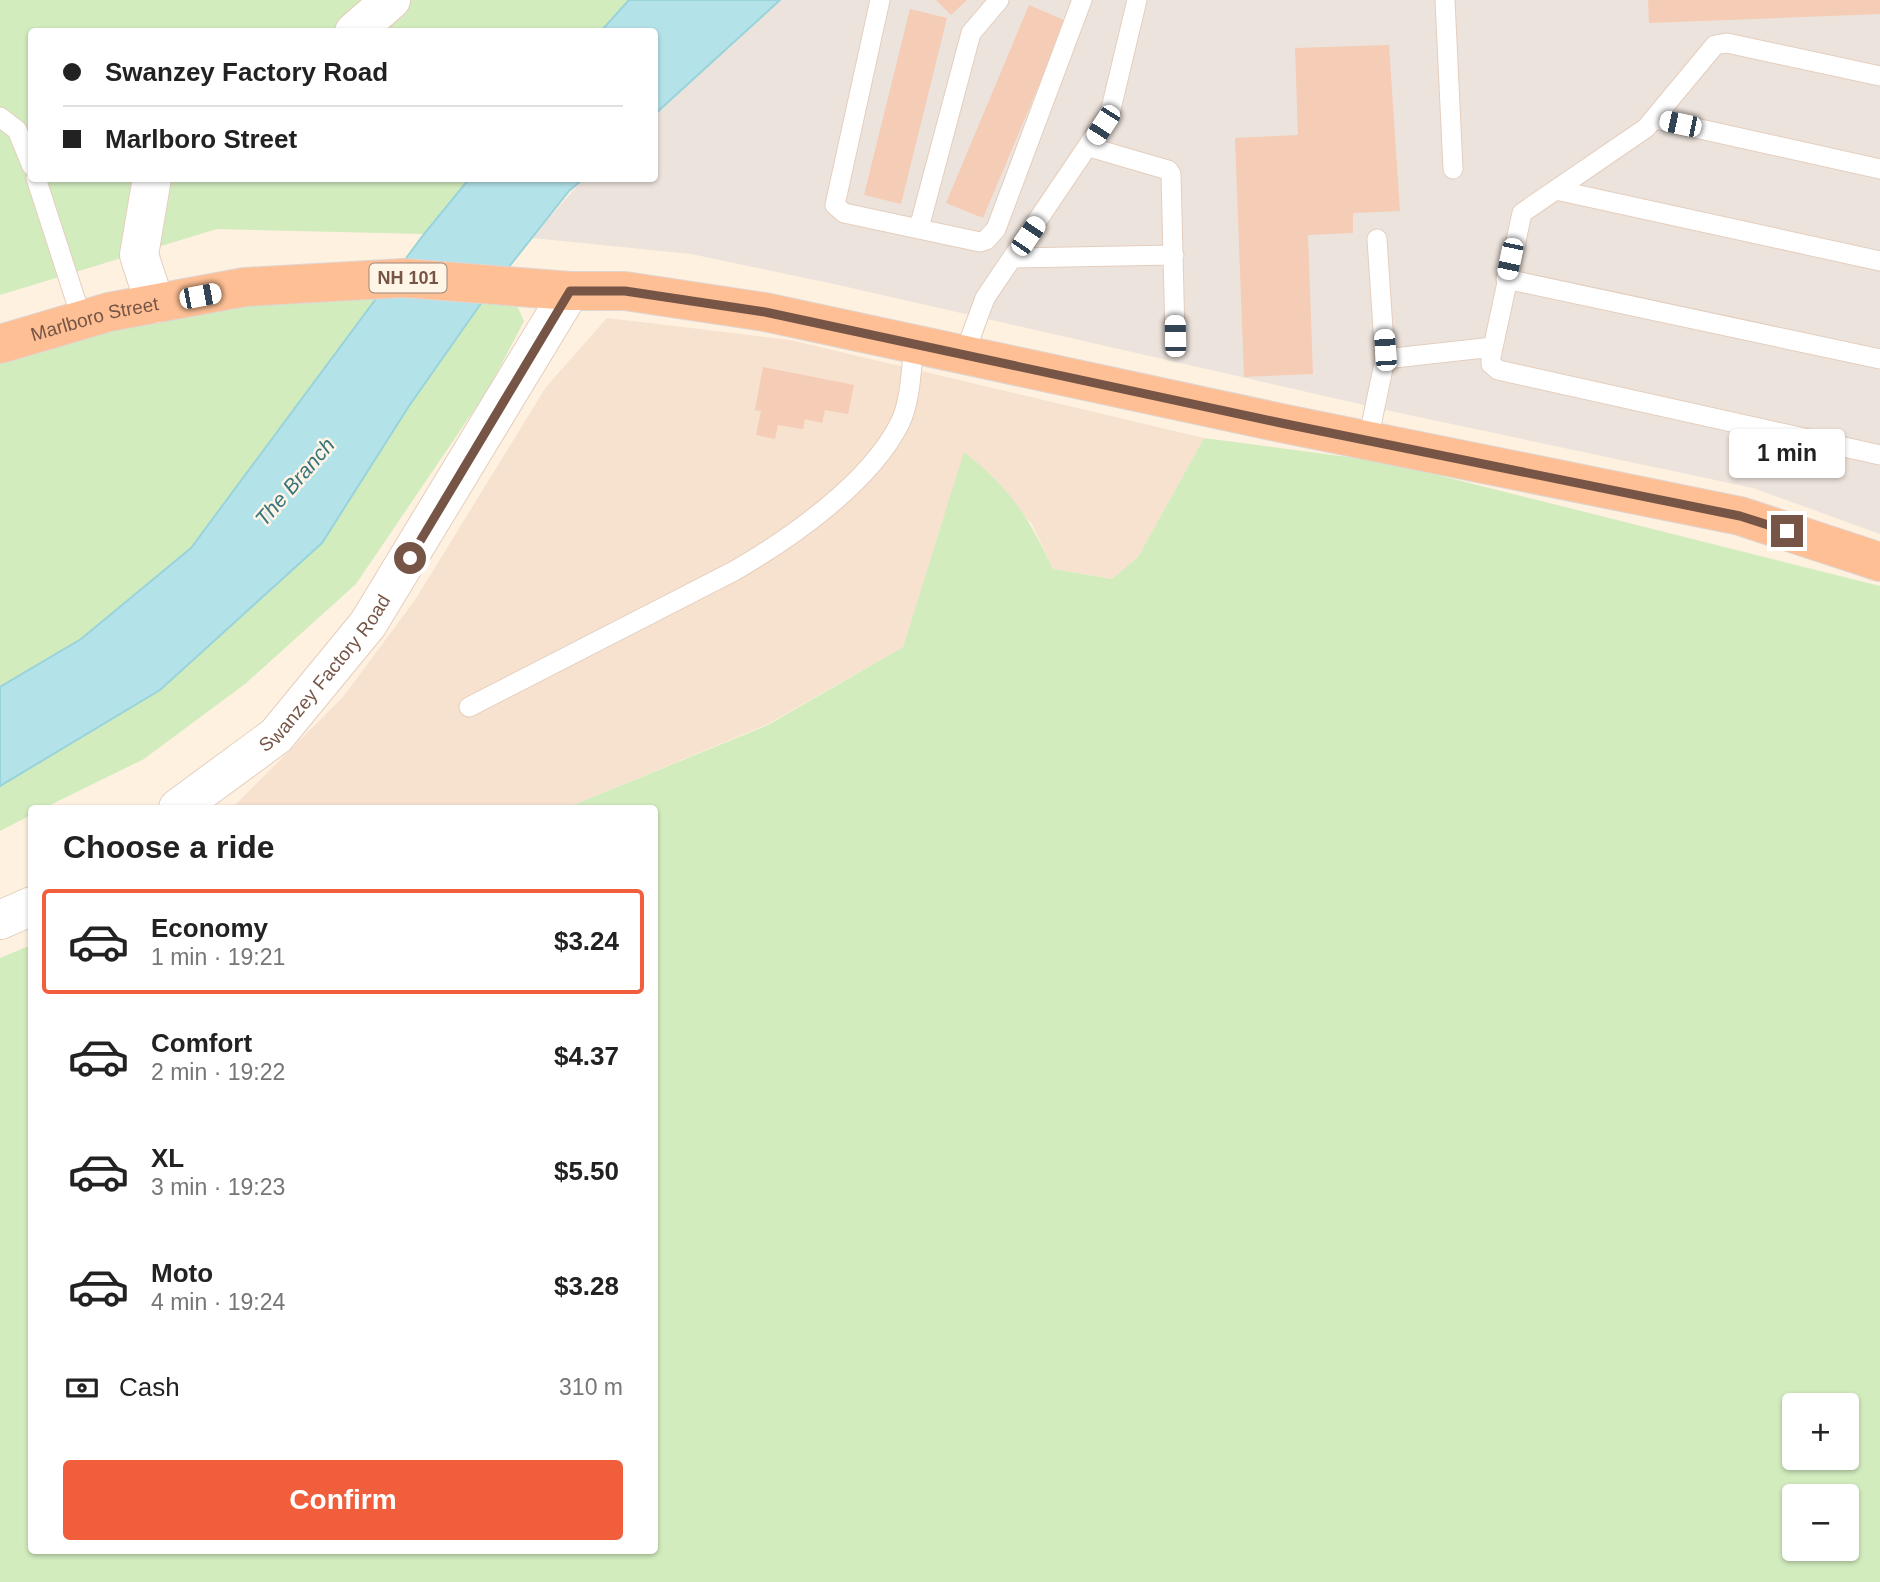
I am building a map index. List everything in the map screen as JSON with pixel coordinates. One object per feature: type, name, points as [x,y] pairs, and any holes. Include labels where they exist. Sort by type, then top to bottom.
[{"type":"highway","name":"Marlboro Street","points":[[0,344],[82,320],[245,287],[404,278],[570,291],[625,291],[765,312],[1740,516],[1880,562]]},
{"type":"street","points":[[359,28],[391,0]]},
{"type":"street","points":[[151,182],[139,256],[155,304]]},
{"type":"street","name":"Swanzey Factory Road","points":[[182,805],[276,736],[368,624],[570,291]]},
{"type":"street","points":[[0,920],[28,908]]},
{"type":"lane","points":[[880,0],[835,205],[844,213],[980,242],[991,236],[1082,0]]},
{"type":"lane","points":[[919,228],[971,33],[999,0]]},
{"type":"lane","points":[[964,355],[985,298],[1110,113],[1137,0]]},
{"type":"lane","points":[[1445,0],[1453,169]]},
{"type":"lane","points":[[1880,76],[1721,43],[1715,45],[1655,119],[1635,137],[1522,213],[1518,219],[1491,364],[1498,370],[1880,455]]},
{"type":"lane","points":[[0,117],[17,130],[28,156]]},
{"type":"lane","points":[[1655,119],[1880,169]]},
{"type":"lane","points":[[1088,147],[1168,170],[1171,174],[1175,336]]},
{"type":"lane","points":[[37,182],[82,320]]},
{"type":"lane","points":[[1556,190],[1880,261]]},
{"type":"lane","points":[[1368,440],[1385,359],[1377,239]]},
{"type":"lane","points":[[1013,258],[1174,255]]},
{"type":"lane","points":[[1506,279],[1880,359]]},
{"type":"lane","points":[[469,707],[744,565],[772,548],[823,507],[869,468],[901,421],[914,344]]},
{"type":"lane","points":[[1385,359],[1493,347]]},
{"type":"shaded area","points":[[780,0],[1880,0],[1880,534],[1753,488],[1395,412],[834,284],[691,254],[532,238],[580,182],[658,182],[658,111]]},
{"type":"shaded area","points":[[607,318],[790,340],[1204,438],[1138,557],[1113,579],[1053,569],[1032,524],[964,453],[903,647],[768,724],[573,805],[235,805],[343,697],[415,600],[546,387]]},
{"type":"green space","points":[[0,0],[629,0],[604,28],[28,28],[28,182],[467,182],[424,234],[217,229],[0,295]]},
{"type":"green space","points":[[489,292],[512,294],[524,321],[489,388],[356,584],[245,684],[144,759],[50,805],[28,805],[28,817],[0,831],[0,786],[160,690],[409,406]]},
{"type":"green space","points":[[380,293],[191,548],[81,639],[0,687],[0,361],[121,327],[232,302]]},
{"type":"green space","points":[[1204,438],[1386,462],[1880,586],[1880,1582],[0,1582],[0,958],[28,946],[28,1554],[658,1554],[658,805],[573,805],[768,725],[903,647],[964,452],[994,478],[1016,504],[1035,533],[1053,569],[1112,579],[1138,557]]},
{"type":"water","points":[[629,0],[780,0],[658,111],[658,28],[604,28]]},
{"type":"water","name":"The Branch","points":[[467,182],[580,182],[569,191],[489,292],[409,406],[322,543],[160,690],[0,786],[0,687],[81,639],[191,548],[424,234]]},
{"type":"building","points":[[936,0],[967,0],[951,15]]},
{"type":"building","points":[[1648,0],[1880,0],[1880,14],[1649,23]]},
{"type":"building","points":[[1029,5],[1066,21],[983,218],[946,203]]},
{"type":"building","points":[[910,9],[947,18],[901,204],[864,195]]},
{"type":"building","points":[[1389,45],[1400,211],[1353,213],[1353,233],[1308,235],[1313,374],[1244,377],[1235,138],[1298,135],[1295,48]]},
{"type":"building","points":[[763,367],[854,385],[848,414],[825,410],[822,423],[805,419],[803,429],[778,425],[775,439],[756,435],[761,411],[755,410]]},
{"type":"route","points":[[410,558],[570,291],[625,291],[765,312],[1281,423],[1740,516],[1787,531]]}]
